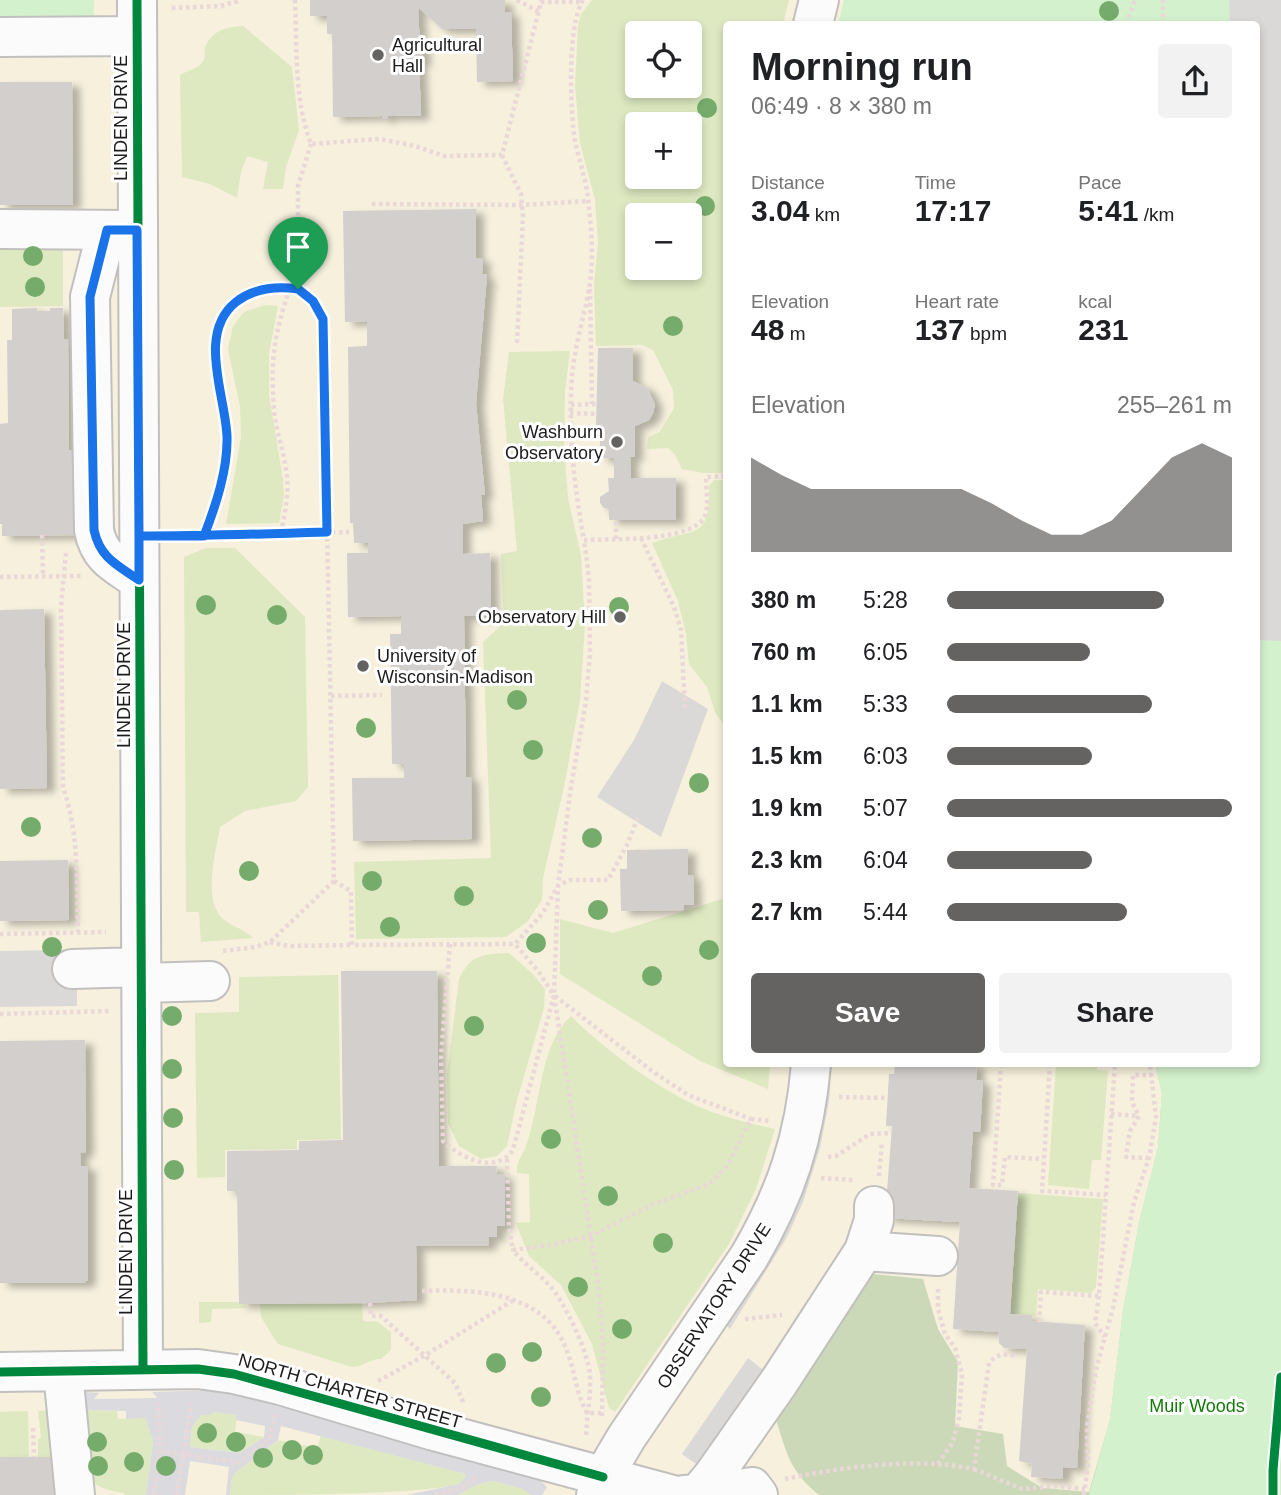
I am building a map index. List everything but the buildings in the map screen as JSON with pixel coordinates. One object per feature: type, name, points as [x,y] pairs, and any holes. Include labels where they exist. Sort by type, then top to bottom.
[{"type":"street","points":[[814,21],[819,0]]},
{"type":"street","points":[[0,37],[149,15]]},
{"type":"street","name":"LINDEN DRIVE","points":[[149,15],[122,230],[139,536],[141,975],[151,1387]]},
{"type":"street","points":[[0,229],[122,230],[90,297],[94,530],[97,544],[104,556],[139,580]]},
{"type":"street","points":[[75,950],[141,975],[218,966]]},
{"type":"street","name":"OBSERVATORY DRIVE","points":[[599,1486],[626,1438],[749,1257],[765,1229],[782,1195],[797,1151],[804,1121],[811,1067]]},
{"type":"street","points":[[685,1495],[713,1476],[779,1382],[864,1251],[873,1220],[876,1194]]},
{"type":"street","points":[[864,1251],[938,1256]]},
{"type":"street","name":"NORTH CHARTER STREET","points":[[0,1373],[63,1371],[151,1387],[198,1369],[234,1374],[599,1486],[685,1495]]},
{"type":"street","points":[[63,1371],[75,1495]]},
{"type":"street","points":[[685,1495],[765,1487]]},
{"type":"path","points":[[200,0],[201,8]]},
{"type":"path","points":[[149,15],[220,6],[239,0]]},
{"type":"path","points":[[295,0],[303,124],[311,144],[298,186],[298,289]]},
{"type":"path","points":[[517,0],[539,12]]},
{"type":"path","points":[[1127,21],[1135,0]]},
{"type":"path","points":[[1163,0],[1163,21]]},
{"type":"path","points":[[517,344],[523,246],[522,205],[521,194],[502,155],[541,2],[582,1],[575,25],[572,82],[575,140],[588,201],[592,254],[590,282],[594,404],[571,405]]},
{"type":"path","points":[[311,144],[380,139],[415,146],[444,156],[502,155]]},
{"type":"path","points":[[372,204],[522,205],[588,201]]},
{"type":"path","points":[[590,282],[577,337],[570,413],[574,484],[589,578],[590,654],[586,701],[558,886],[554,995],[599,1290],[603,1343],[603,1422]]},
{"type":"path","points":[[204,536],[217,503],[227,438],[215,351],[216,333],[221,319],[242,297],[261,289],[281,286],[298,289],[313,301],[323,319],[334,881],[270,942],[218,966]]},
{"type":"path","points":[[281,533],[288,486],[274,413],[273,360],[277,324],[290,288]]},
{"type":"path","points":[[570,413],[596,414]]},
{"type":"path","points":[[584,540],[660,537],[697,526],[704,519],[706,510],[706,477],[723,476]]},
{"type":"path","points":[[616,520],[616,539]]},
{"type":"path","points":[[139,536],[349,532]]},
{"type":"path","points":[[42,536],[43,577]]},
{"type":"path","points":[[640,538],[674,607],[681,630],[685,709]]},
{"type":"path","points":[[75,548],[66,549],[61,607],[62,787],[69,806],[76,857],[75,950]]},
{"type":"path","points":[[0,577],[85,576]]},
{"type":"path","points":[[331,696],[382,695]]},
{"type":"path","points":[[270,942],[288,946],[515,944],[542,914],[558,886],[570,880],[608,880],[628,843],[639,814]]},
{"type":"path","points":[[334,881],[351,891],[352,945]]},
{"type":"path","points":[[0,934],[75,950],[106,932]]},
{"type":"path","points":[[450,944],[441,1056],[443,1141],[458,1155],[478,1162],[507,1159]]},
{"type":"path","points":[[515,944],[554,995],[652,1071],[688,1095],[751,1119],[768,1121]]},
{"type":"path","points":[[554,995],[513,1150],[507,1159],[509,1228],[513,1250],[522,1262],[550,1285],[583,1346],[590,1371],[591,1396],[586,1435]]},
{"type":"path","points":[[0,1014],[110,1011]]},
{"type":"path","points":[[1001,1067],[993,1185],[1002,1185],[1005,1157],[1043,1159]]},
{"type":"path","points":[[1051,1067],[1042,1191],[1106,1195]]},
{"type":"path","points":[[1105,1337],[1096,1323],[1115,1067]]},
{"type":"path","points":[[1084,1495],[1088,1464],[1087,1427],[1096,1369],[1134,1202],[1149,1158],[1156,1118],[1151,1067]]},
{"type":"path","points":[[1139,1116],[1132,1102],[1133,1075],[1152,1075]]},
{"type":"path","points":[[836,1097],[888,1098]]},
{"type":"path","points":[[1111,1114],[1139,1116]]},
{"type":"path","points":[[1139,1116],[1130,1132],[1126,1157],[1149,1158]]},
{"type":"path","points":[[513,1250],[591,1236],[652,1205],[709,1184],[727,1166],[751,1119]]},
{"type":"path","points":[[822,1158],[836,1156],[870,1134],[891,1133]]},
{"type":"path","points":[[876,1194],[882,1140]]},
{"type":"path","points":[[830,1178],[842,1179]]},
{"type":"path","points":[[938,1256],[938,1309],[945,1334],[959,1357],[962,1374],[959,1418],[953,1442],[938,1464]]},
{"type":"path","points":[[422,1291],[490,1293],[527,1305],[553,1326],[564,1343],[578,1395],[587,1413]]},
{"type":"path","points":[[1039,1322],[1041,1292],[1099,1296]]},
{"type":"path","points":[[377,1382],[424,1356],[512,1300]]},
{"type":"path","points":[[370,1303],[371,1316],[381,1316],[454,1383],[465,1405]]},
{"type":"path","points":[[749,1318],[786,1315]]},
{"type":"path","points":[[974,1469],[989,1363],[1001,1354],[1015,1355]]},
{"type":"path","points":[[151,1387],[160,1451],[154,1495]]},
{"type":"path","points":[[177,1495],[191,1403]]},
{"type":"path","points":[[587,1413],[601,1413]]},
{"type":"path","points":[[160,1451],[239,1462],[270,1438],[276,1414]]},
{"type":"path","points":[[765,1487],[834,1469],[938,1464],[974,1469],[1022,1489],[1059,1486],[1085,1489]]},
{"type":"path","points":[[435,1495],[464,1487],[480,1470]]},
{"type":"path","points":[[765,1487],[797,1486]]},
{"type":"shaded area","name":"University of Wisconsin-Madison","points":[[0,0],[1281,0],[1281,1495],[0,1495]]},
{"type":"shaded area","points":[[1229,0],[1281,0],[1281,641],[1260,640],[1260,21],[1230,21]]},
{"type":"shaded area","points":[[662,681],[708,709],[661,837],[597,797],[634,740]]},
{"type":"shaded area","points":[[71,950],[77,986],[77,1006],[0,1007],[0,951]]},
{"type":"shaded area","points":[[822,1067],[832,1067],[829,1101],[820,1148],[803,1202],[787,1237],[730,1329],[723,1322]]},
{"type":"shaded area","points":[[748,1358],[779,1382],[713,1476],[682,1454]]},
{"type":"shaded area","points":[[213,1390],[241,1394],[538,1478],[547,1487],[542,1495],[531,1495],[523,1489],[493,1481],[479,1484],[457,1495],[407,1495],[459,1484],[466,1474],[281,1426],[278,1440],[235,1473],[230,1495],[226,1495],[229,1467],[190,1461],[185,1495],[146,1495],[153,1441],[145,1418],[126,1419],[126,1411],[82,1410],[80,1396],[85,1392],[99,1393],[94,1399],[157,1398],[152,1392]],"holes":[[[213,1412],[236,1415],[236,1420],[265,1426],[264,1437],[240,1453],[190,1447],[192,1427],[201,1415],[211,1415]]]},
{"type":"green space","points":[[0,0],[94,0],[94,29],[0,29]]},
{"type":"green space","points":[[592,0],[789,0],[784,21],[723,21],[723,473],[682,469],[674,453],[668,448],[647,449],[648,437],[660,432],[674,408],[673,390],[653,350],[642,345],[596,346],[594,285],[598,242],[595,200],[580,143],[575,86],[578,26],[581,14]]},
{"type":"green space","name":"Muir Woods","points":[[844,0],[1281,0],[1281,1495],[1089,1495],[1110,1420],[1123,1311],[1140,1218],[1158,1148],[1162,1093],[1156,1067],[1260,1067],[1260,21],[839,21]]},
{"type":"green space","points":[[243,26],[292,67],[299,130],[286,167],[283,189],[263,189],[268,162],[247,156],[241,172],[237,198],[210,184],[182,177],[180,75],[202,63],[205,48],[215,34]]},
{"type":"green space","points":[[63,243],[63,306],[0,307],[0,244]]},
{"type":"green space","points":[[265,305],[278,306],[269,354],[269,395],[284,495],[279,523],[226,524],[241,437],[240,407],[228,349],[233,326],[244,312]]},
{"type":"green space","points":[[570,351],[565,391],[564,447],[568,498],[581,555],[585,625],[580,700],[543,878],[542,900],[527,922],[506,937],[356,939],[354,862],[491,858],[483,642],[504,623],[501,554],[517,551],[503,399],[509,352]]},
{"type":"green space","points":[[714,480],[723,480],[723,724],[715,712],[707,687],[689,664],[686,634],[678,601],[652,543],[689,533],[703,524],[709,504],[709,486]]},
{"type":"green space","points":[[206,548],[235,548],[305,617],[308,787],[296,801],[245,811],[220,827],[212,874],[213,898],[221,917],[253,938],[201,942],[199,912],[186,912],[184,557]]},
{"type":"green space","points":[[723,899],[723,1067],[770,1067],[768,1089],[700,1061],[560,974],[560,919],[613,933]]},
{"type":"green space","points":[[509,953],[533,974],[545,989],[544,1008],[517,1100],[507,1146],[497,1156],[481,1159],[459,1146],[448,1123],[447,1074],[459,979],[468,965],[479,957]]},
{"type":"green space","points":[[338,975],[341,1139],[297,1140],[297,1149],[225,1150],[225,1177],[197,1178],[195,1013],[239,1012],[239,977]]},
{"type":"green space","points":[[571,1016],[628,1064],[677,1096],[713,1112],[775,1129],[756,1189],[729,1244],[615,1412],[609,1408],[592,1344],[561,1285],[529,1256],[516,1223],[530,1222],[529,1174],[517,1173],[518,1164],[532,1128],[547,1059],[560,1028]]},
{"type":"green space","points":[[1056,1067],[1097,1067],[1097,1070],[1108,1071],[1101,1160],[1092,1160],[1089,1189],[1048,1185]]},
{"type":"green space","name":"Muir Woods","points":[[1156,1067],[1256,1067],[1281,1495],[819,1495],[795,1469],[775,1416],[864,1273],[923,1279],[938,1329],[958,1362],[955,1426],[1003,1434],[1007,1466],[1042,1488],[1089,1492],[1110,1420],[1123,1311],[1140,1218],[1158,1148],[1162,1093]]},
{"type":"green space","points":[[1018,1193],[1103,1199],[1096,1287],[1091,1293],[1038,1289],[1036,1316],[1010,1314]]},
{"type":"green space","points":[[199,1302],[238,1302],[245,1304],[246,1308],[212,1309],[211,1322],[199,1323]]},
{"type":"green space","points":[[362,1303],[363,1321],[378,1322],[391,1332],[391,1350],[381,1359],[352,1367],[278,1344],[261,1317],[260,1304]]},
{"type":"green space","points":[[56,1410],[64,1457],[38,1457],[38,1439],[41,1438],[38,1411]]},
{"type":"green space","points":[[82,1410],[117,1411],[118,1419],[145,1418],[153,1441],[146,1495],[124,1495],[104,1489],[93,1481],[87,1469]]},
{"type":"green space","points":[[28,1411],[29,1457],[0,1457],[0,1412]]},
{"type":"green space","points":[[212,1412],[237,1415],[235,1432],[264,1437],[240,1453],[190,1447],[192,1427],[201,1415],[211,1415]]},
{"type":"green space","points":[[321,1435],[466,1474],[461,1483],[418,1490],[351,1494],[230,1495],[235,1473],[278,1440],[317,1448]]},
{"type":"green space","points":[[493,1481],[523,1489],[531,1495],[457,1495],[479,1484]]},
{"type":"cycle path","points":[[137,0],[143,1370]]},
{"type":"cycle path","points":[[0,1372],[198,1369],[234,1374],[603,1477]]},
{"type":"cycle path","points":[[1273,1495],[1281,1377]]},
{"type":"place","name":"Agricultural Hall","points":[[378,55]]},
{"type":"place","name":"Washburn Observatory","points":[[617,442]]},
{"type":"place","name":"Observatory Hill","points":[[620,617]]},
{"type":"place","name":"University of Wisconsin-Madison","points":[[363,666]]},
{"type":"route","points":[[298,289],[281,286],[261,289],[242,297],[221,319],[216,333],[215,351],[227,438],[217,503],[204,536],[139,536],[137,230],[107,230],[90,297],[94,530],[97,544],[104,556],[139,580],[139,536],[177,536],[204,536],[327,532],[323,319],[313,301],[298,289]]}]
